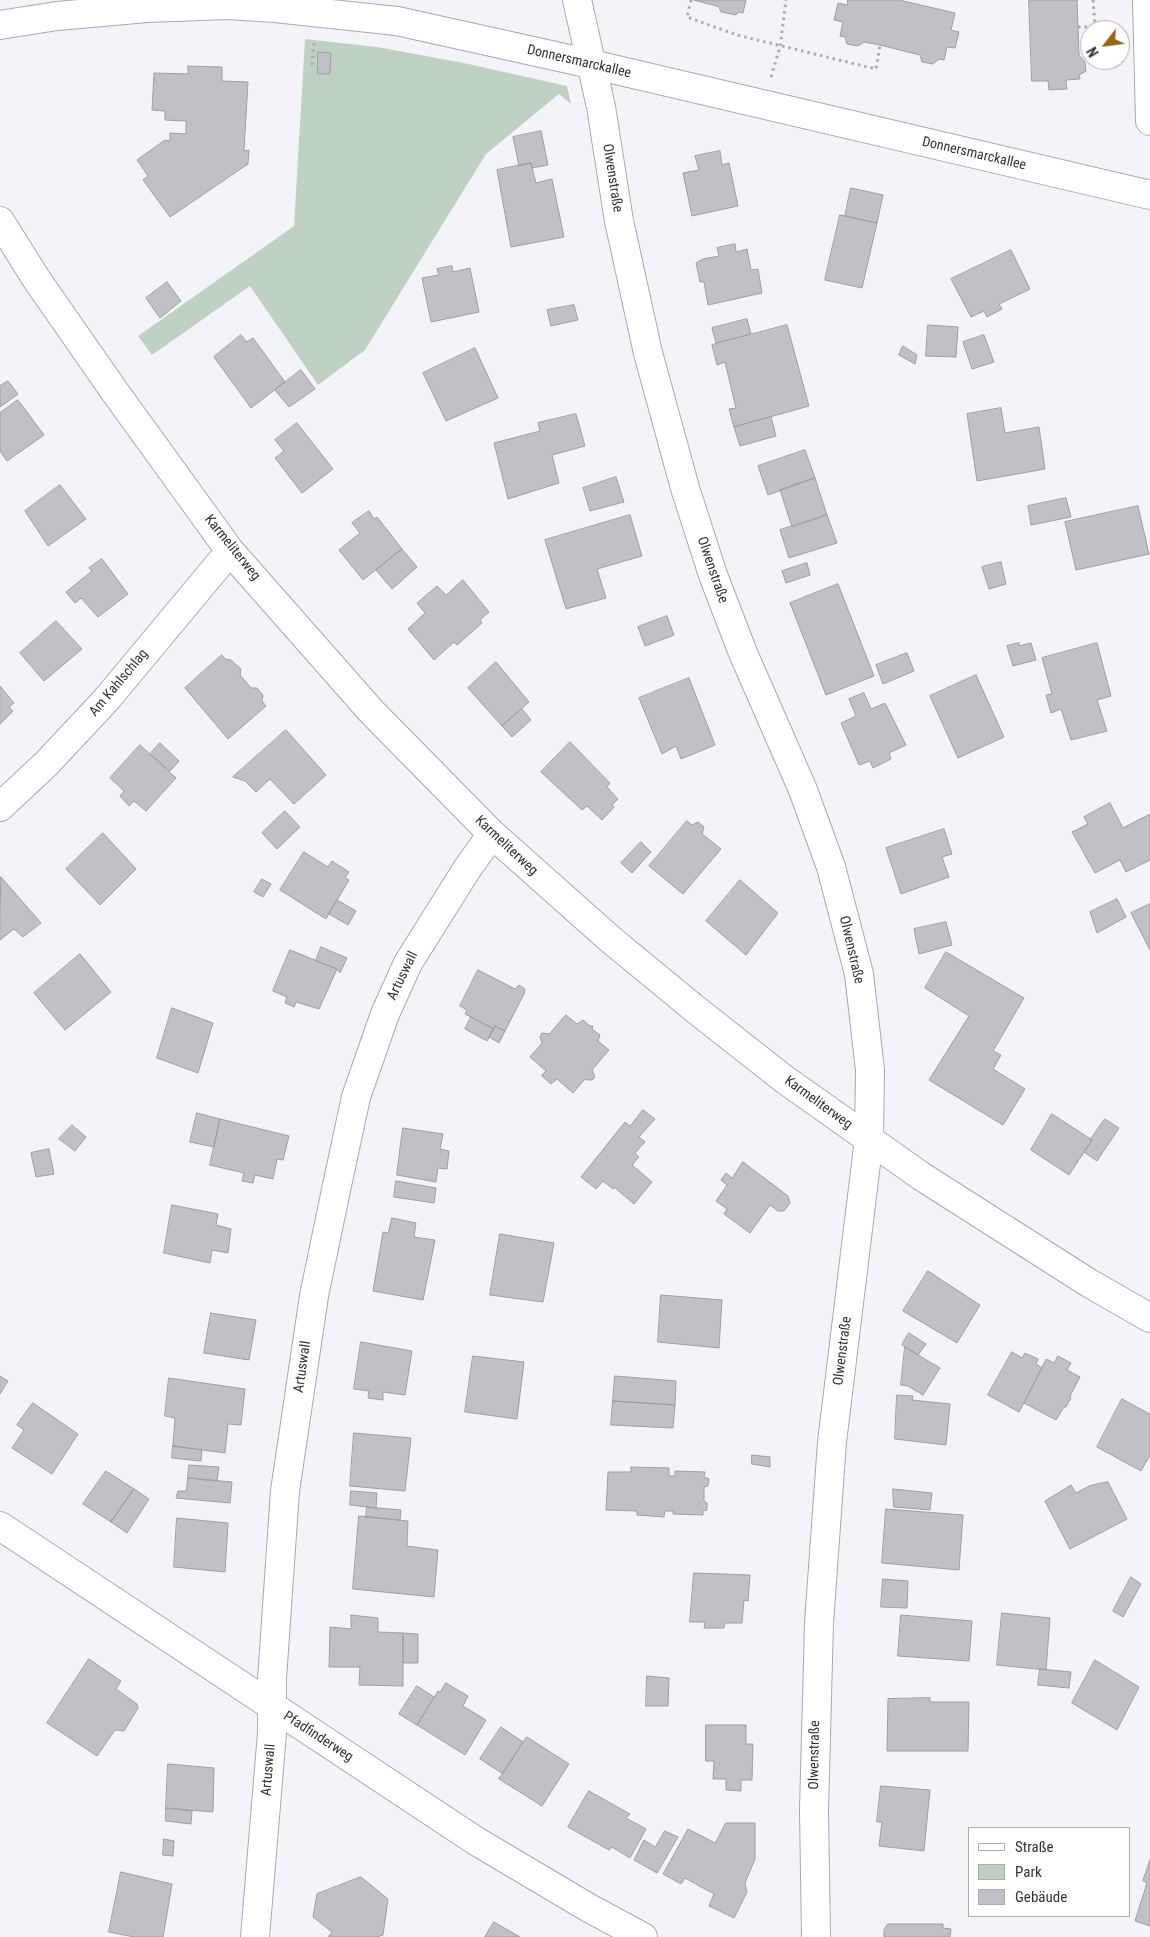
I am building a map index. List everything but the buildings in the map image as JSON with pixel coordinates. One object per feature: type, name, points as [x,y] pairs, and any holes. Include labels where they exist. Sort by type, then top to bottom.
[{"type":"street","name":"Olwenstraße","points":[[577,0],[601,107],[619,221],[648,353],[685,488],[713,575],[743,653],[803,790],[834,876],[859,974],[870,1070],[869,1139],[832,1442],[819,1623],[814,1810],[816,1937]]},
{"type":"street","points":[[1147,0],[1150,121]]},
{"type":"street","name":"Donnersmarckallee","points":[[0,25],[57,16],[147,8],[228,5],[397,21],[591,64],[1150,195]]},
{"type":"street","name":"Karmeliterweg","points":[[1,224],[36,280],[230,551],[371,711],[492,834],[610,939],[695,1010],[784,1079],[922,1176],[1089,1283],[1150,1318]]},
{"type":"street","name":"Am Kahlschlag","points":[[0,807],[46,764],[106,700],[230,551]]},
{"type":"street","name":"Artuswall","points":[[255,1937],[272,1733],[272,1679],[285,1491],[314,1296],[356,1097],[385,1014],[408,963],[467,869],[492,834]]},
{"type":"street","name":"Pfadfinderweg","points":[[0,1526],[476,1841],[588,1908],[643,1937]]},
{"type":"path","points":[[691,0],[687,17],[737,35],[780,47],[876,69],[880,45]]},
{"type":"path","points":[[770,82],[780,47],[786,0]]},
{"type":"path","points":[[1093,0],[1095,20]]},
{"type":"path","points":[[315,40],[312,64],[318,65]]},
{"type":"green space","points":[[305,39],[377,47],[464,63],[567,86],[571,104],[559,94],[486,154],[365,350],[318,385],[250,286],[152,355],[138,336],[294,226]]}]
